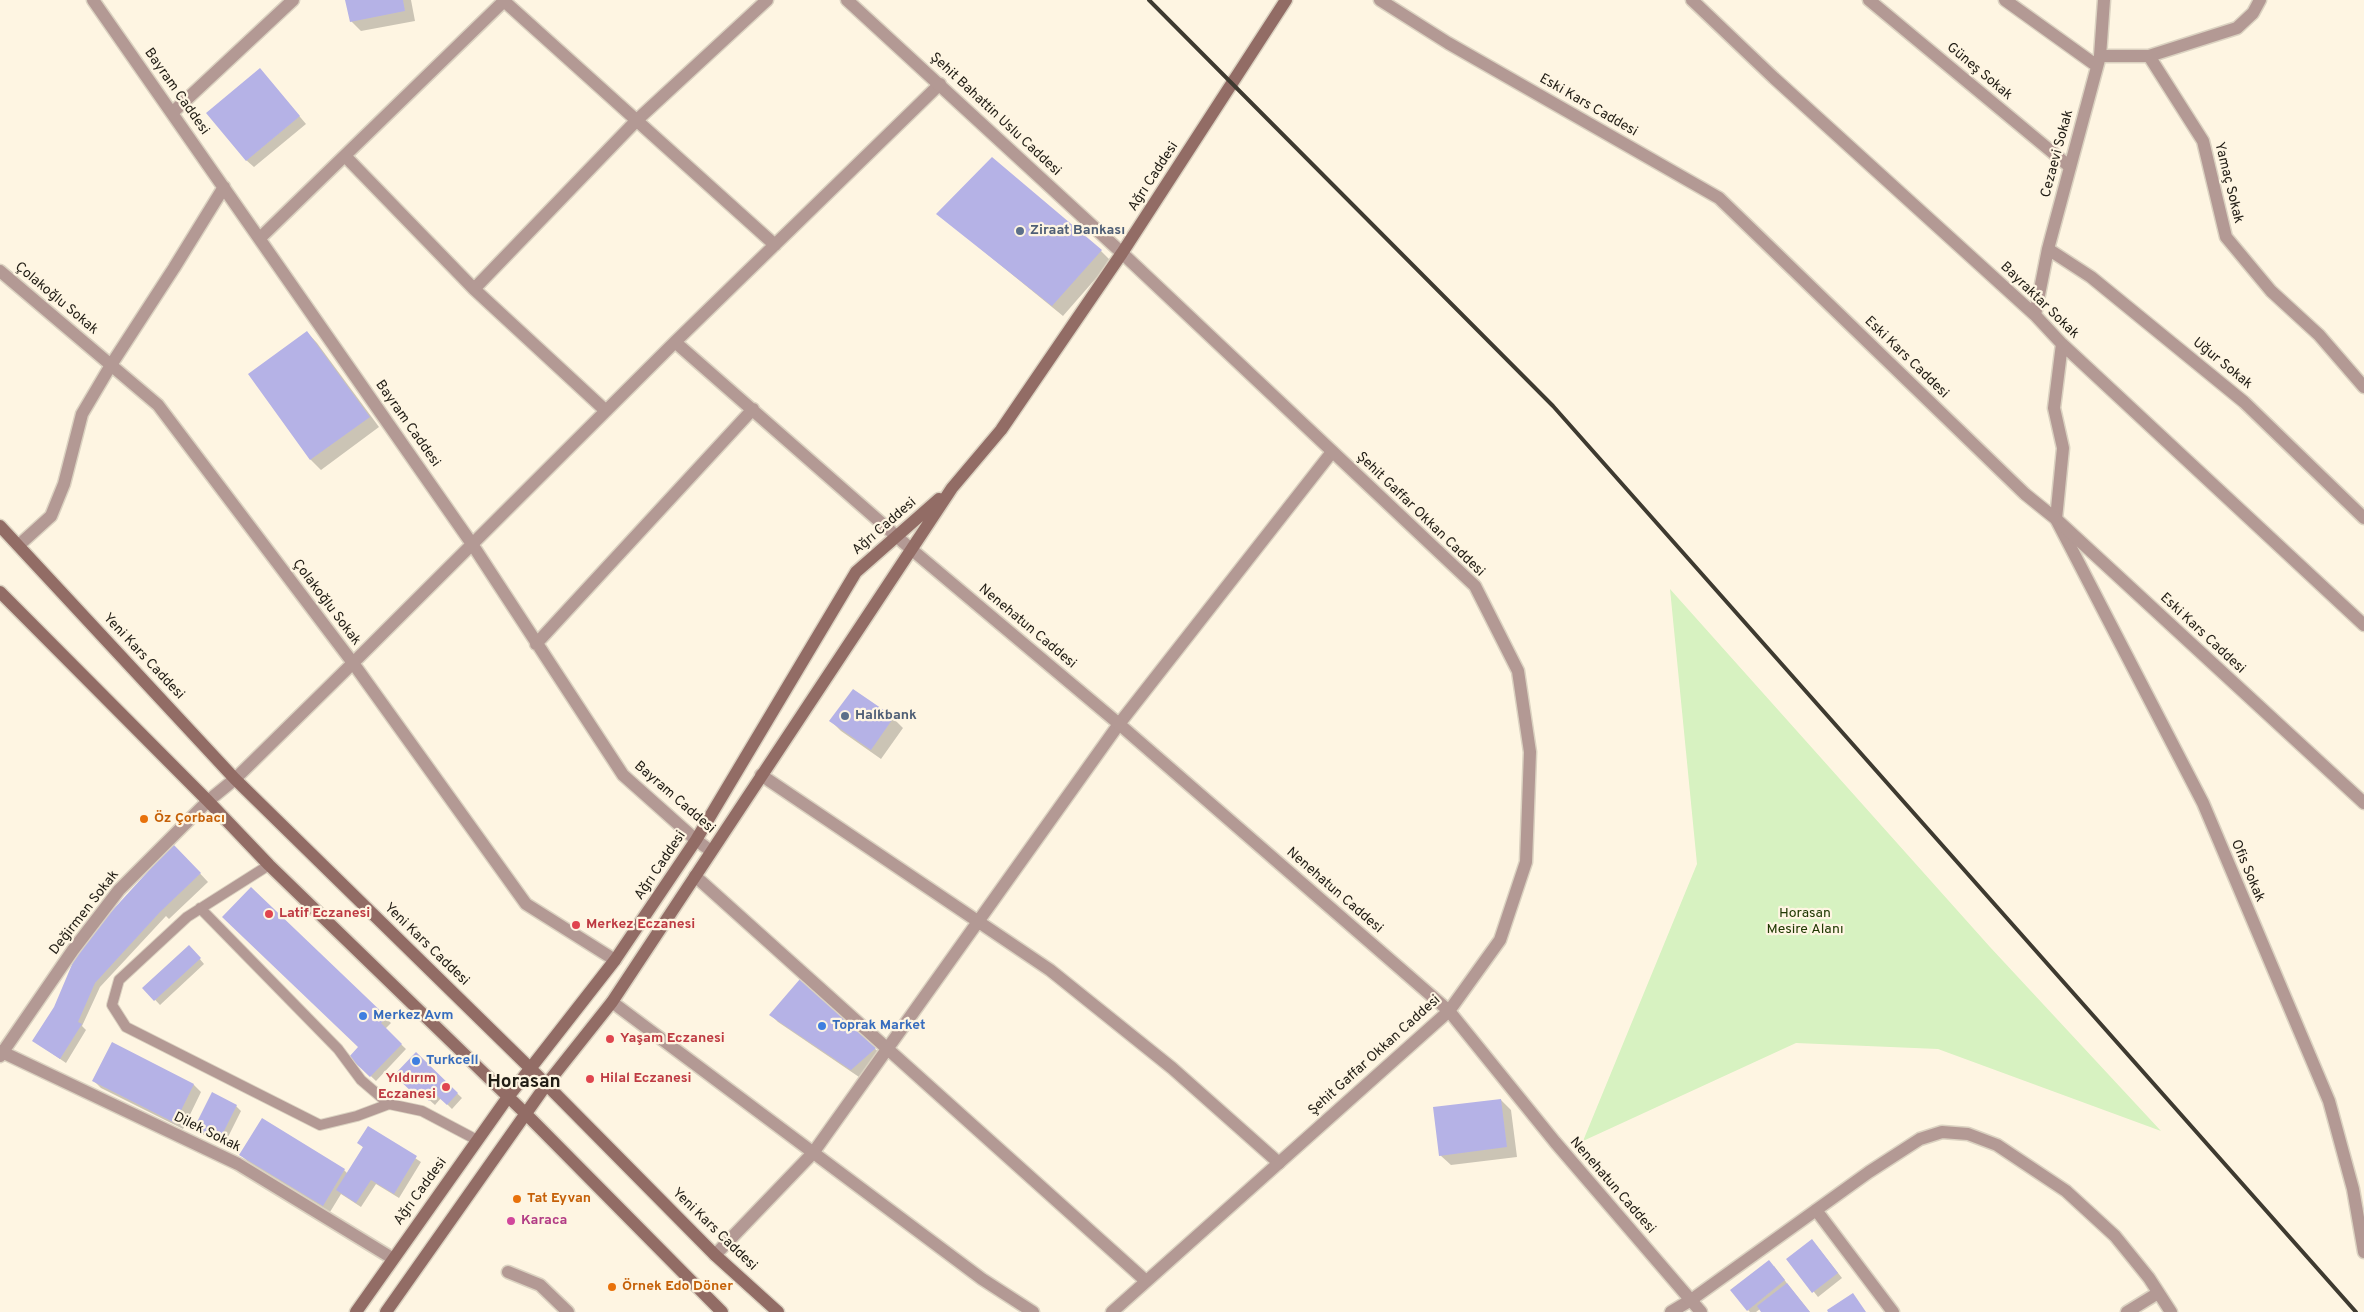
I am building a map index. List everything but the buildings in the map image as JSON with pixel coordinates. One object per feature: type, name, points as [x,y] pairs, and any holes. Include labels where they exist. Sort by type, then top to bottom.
[{"type":"main road","name":"Ağrı Caddesi","points":[[386,1312],[546,1085],[612,1002],[952,488],[1001,430],[1122,253],[1286,0]]},
{"type":"main road","name":"Ağrı Caddesi","points":[[356,1312],[392,1258],[508,1097],[615,960],[696,840],[856,572],[952,488]]},
{"type":"main road","name":"Yeni Kars Caddesi","points":[[0,526],[235,779],[530,1068],[716,1255],[778,1312]]},
{"type":"main road","points":[[0,592],[208,801],[268,865],[526,1114],[722,1312]]},
{"type":"street","name":"Bayram Caddesi","points":[[93,0],[472,544],[623,775],[696,840],[712,851]]},
{"type":"street","points":[[172,113],[293,0]]},
{"type":"street","points":[[260,238],[504,0],[775,245]]},
{"type":"street","points":[[474,289],[637,120],[767,0]]},
{"type":"street","name":"Şehit Bahattin Uslu Caddesi","points":[[847,0],[1122,253]]},
{"type":"street","name":"Bayraktar Sokak","points":[[1692,0],[1774,78],[2035,315],[2062,344],[2364,625]]},
{"type":"street","name":"Güneş Sokak","points":[[1869,0],[2070,166]]},
{"type":"street","points":[[2004,0],[2099,61],[2149,56],[2237,28],[2253,13],[2260,0]]},
{"type":"street","name":"Cezaevi Sokak","points":[[2035,315],[2048,249],[2099,61],[2104,0]]},
{"type":"street","name":"Eski Kars Caddesi","points":[[1385,1],[1719,198],[2025,494],[2056,519],[2364,803]]},
{"type":"street","name":"Yamaç Sokak","points":[[2149,56],[2203,141],[2226,237],[2271,291],[2319,336],[2364,387]]},
{"type":"street","name":"Değirmen Sokak","points":[[1,1053],[119,890],[208,801],[235,779],[675,342],[940,84]]},
{"type":"street","points":[[346,156],[474,289],[606,411]]},
{"type":"street","points":[[19,545],[51,516],[64,484],[82,414],[224,187]]},
{"type":"street","name":"Uğur Sokak","points":[[2048,249],[2091,277],[2244,402],[2364,518]]},
{"type":"street","name":"Şehit Gaffar Okkan Caddesi","points":[[1112,1312],[1449,1010],[1500,940],[1526,862],[1530,752],[1518,671],[1474,586],[1122,253]]},
{"type":"street","name":"Çolakoğlu Sokak","points":[[0,271],[158,405],[353,663],[526,904],[615,960]]},
{"type":"street","name":"Nenehatun Caddesi","points":[[675,342],[911,549],[1118,724],[1449,1010],[1554,1142],[1701,1312]]},
{"type":"street","points":[[2056,519],[2063,448],[2054,408],[2062,344]]},
{"type":"street","points":[[536,644],[753,410]]},
{"type":"street","points":[[716,1255],[813,1153],[1118,724],[1332,452]]},
{"type":"street","name":"Ofis Sokak","points":[[2056,519],[2203,803],[2329,1101],[2353,1188],[2364,1252]]},
{"type":"street","points":[[761,775],[1050,970],[1172,1068],[1279,1163]]},
{"type":"street","points":[[695,876],[1146,1281]]},
{"type":"street","points":[[612,1002],[982,1279],[1033,1312]]},
{"type":"street","name":"Dilek Sokak","points":[[1,1053],[238,1164],[392,1258]]},
{"type":"street","points":[[1671,1312],[1691,1300],[1869,1172],[1920,1139],[1942,1132],[1968,1134],[1997,1145],[2066,1191],[2115,1236],[2149,1278],[2171,1312]]},
{"type":"street","points":[[1816,1210],[1893,1312]]},
{"type":"street","points":[[508,1272],[540,1285],[568,1312]]},
{"type":"street","points":[[2127,1312],[2158,1293]]},
{"type":"lane","points":[[268,865],[187,917],[119,980],[112,1005],[126,1028],[320,1124],[357,1116],[389,1104]]},
{"type":"lane","points":[[200,908],[338,1049],[361,1080],[389,1104],[422,1111],[477,1140]]},
{"type":"green space","name":"Horasan Mesire Alanı","points":[[1670,589],[1990,947],[2161,1131],[1938,1049],[1796,1043],[1583,1141],[1697,864]]},
{"type":"railway","points":[[1149,0],[1553,406],[2356,1312]]},
{"type":"place","name":"Ziraat Bankası","points":[[1020,231]]},
{"type":"place","name":"Halkbank","points":[[845,716]]},
{"type":"place","name":"Öz Çorbacı","points":[[144,819]]},
{"type":"place","name":"Latif Eczanesi","points":[[269,914]]},
{"type":"place","name":"Merkez Eczanesi","points":[[576,925]]},
{"type":"place","name":"Merkez Avm","points":[[363,1016]]},
{"type":"place","name":"Toprak Market","points":[[822,1026]]},
{"type":"place","name":"Yaşam Eczanesi","points":[[610,1039]]},
{"type":"place","name":"Turkcell","points":[[416,1061]]},
{"type":"place","name":"Hilal Eczanesi","points":[[590,1079]]},
{"type":"place","name":"Yıldırım Eczanesi","points":[[446,1087]]},
{"type":"place","name":"Tat Eyvan","points":[[517,1199]]},
{"type":"place","name":"Karaca","points":[[511,1221]]},
{"type":"place","name":"Örnek Edo Döner","points":[[612,1287]]},
{"type":"district","name":"Horasan","points":[[524,1083]]}]
